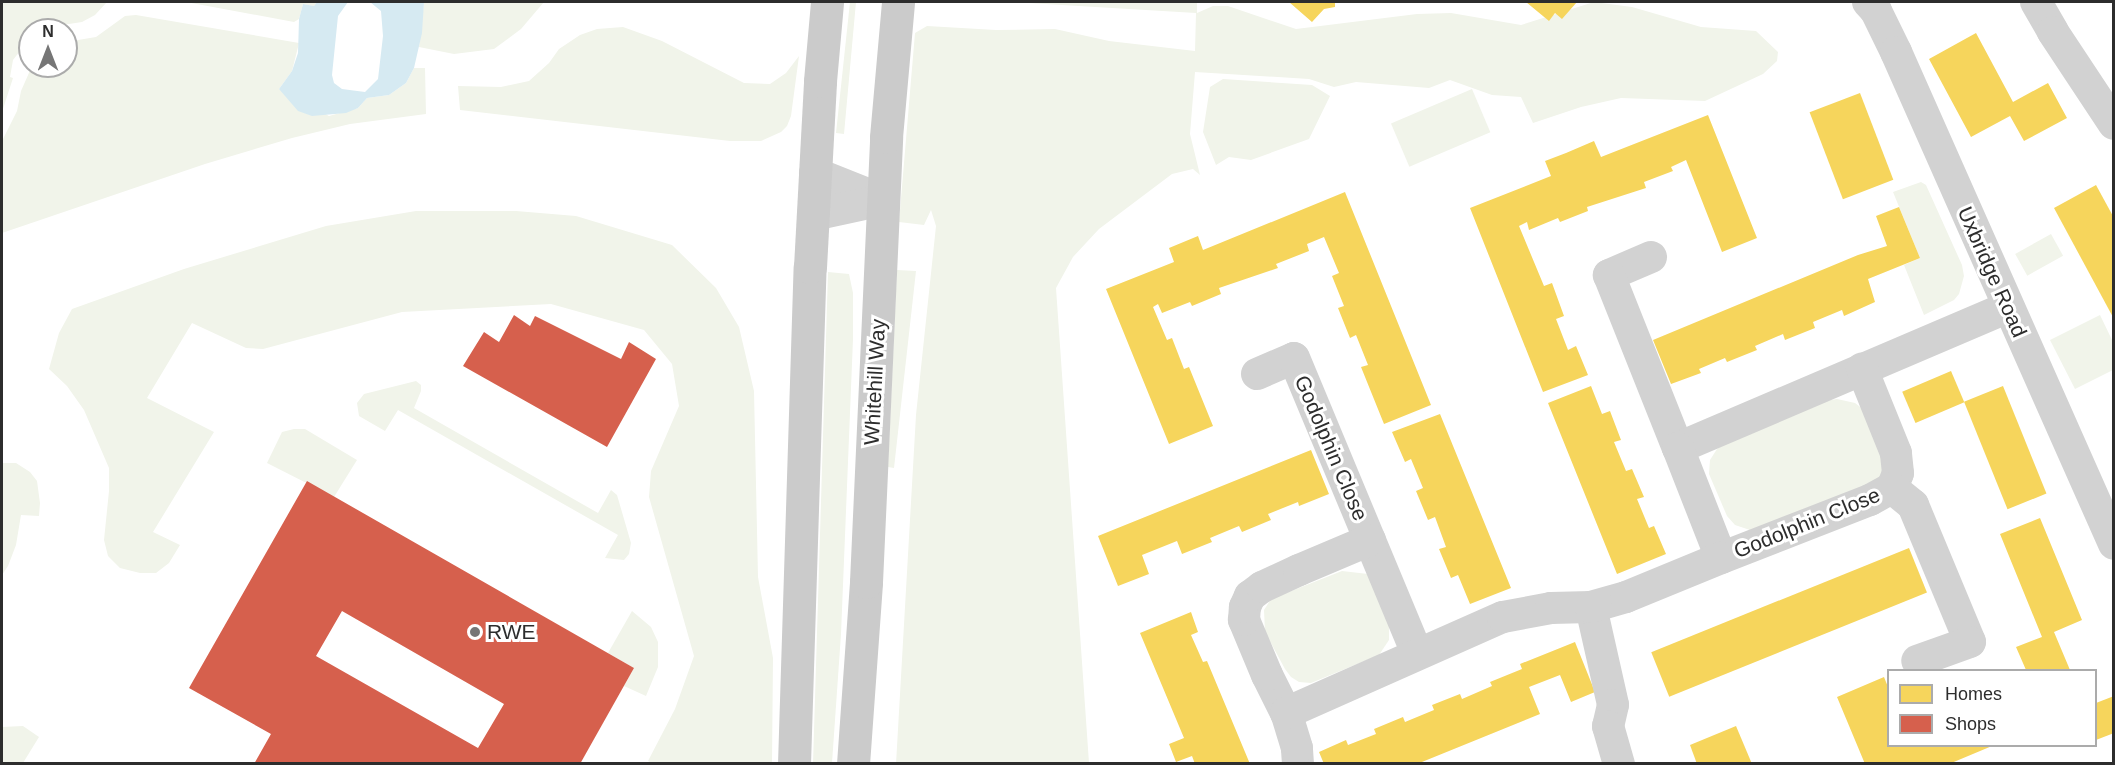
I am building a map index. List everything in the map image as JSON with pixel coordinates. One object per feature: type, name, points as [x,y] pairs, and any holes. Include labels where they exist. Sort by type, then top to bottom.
[{"type":"main road","points":[[794,764],[813,215],[827,2]]},
{"type":"main road","name":"Whitehill Way","points":[[853,764],[866,582],[883,200],[898,2]]},
{"type":"street","name":"Uxbridge Road","points":[[1868,2],[1876,11],[1896,52],[2007,308],[2114,544]]},
{"type":"street","points":[[2036,2],[2053,32],[2114,124]]},
{"type":"street","points":[[815,173],[883,200]]},
{"type":"street","points":[[813,215],[883,200]]},
{"type":"street","name":"Godolphin Close","points":[[1651,257],[1609,275],[1722,558]]},
{"type":"street","points":[[1678,448],[2007,308]]},
{"type":"street","name":"Godolphin Close","points":[[1257,374],[1294,358],[1417,653]]},
{"type":"street","name":"Godolphin Close","points":[[1286,713],[1417,653],[1503,617],[1523,612],[1591,607],[1626,597],[1831,516],[1892,488],[1898,474],[1896,453],[1862,369]]},
{"type":"street","name":"Godolphin Close","points":[[1892,488],[1913,505],[1970,642],[1917,661]]},
{"type":"street","name":"Godolphin Close","points":[[1298,764],[1297,748],[1286,713],[1244,620],[1245,607],[1250,596],[1262,587],[1370,540]]},
{"type":"street","points":[[1591,607],[1613,705],[1608,726],[1619,764]]},
{"type":"shaded area","points":[[2,2],[107,2],[95,15],[82,22],[78,23],[78,18],[18,18],[18,54],[13,60],[10,77],[13,78],[2,112]]},
{"type":"shaded area","points":[[186,2],[317,2],[314,6],[303,4],[299,19],[294,22]]},
{"type":"shaded area","points":[[317,2],[348,2],[338,16],[332,75],[334,83],[342,89],[365,92],[378,79],[383,36],[381,11],[370,2],[424,2],[422,33],[414,68],[406,83],[389,95],[367,98],[358,108],[346,113],[312,116],[298,111],[279,89],[292,71],[298,53],[299,19],[303,4],[314,6]]},
{"type":"shaded area","points":[[424,2],[544,2],[521,29],[494,49],[454,54],[419,47]]},
{"type":"shaded area","points":[[850,2],[856,2],[844,134],[836,133]]},
{"type":"shaded area","points":[[1012,2],[1197,2],[1197,13],[1213,6],[1228,6],[1296,29],[1417,14],[1451,13],[1521,25],[1594,2],[1632,7],[1701,27],[1756,31],[1778,52],[1777,61],[1763,74],[1705,101],[1621,98],[1581,107],[1533,123],[1521,97],[1492,95],[1450,80],[1429,88],[1356,82],[1334,87],[1309,79],[1195,72],[1190,134],[1200,175],[1193,169],[1172,174],[1099,229],[1073,257],[1056,288],[1089,763],[896,764],[916,415],[936,226],[931,210],[924,225],[899,222],[915,33],[927,26],[996,30],[1055,29],[1109,41],[1195,51],[1196,13]]},
{"type":"shaded area","points":[[136,15],[299,43],[292,71],[279,89],[329,116],[358,108],[367,98],[389,95],[406,83],[414,68],[425,68],[426,114],[350,124],[292,138],[205,164],[2,233],[2,141],[17,111],[21,91],[27,78],[78,78],[78,40],[96,37],[125,16]]},
{"type":"shaded area","points":[[623,27],[662,41],[744,83],[770,84],[786,73],[799,56],[791,116],[787,126],[781,132],[761,141],[730,141],[460,110],[458,86],[501,87],[529,81],[549,63],[559,49],[580,35],[597,29]]},
{"type":"shaded area","points":[[1223,79],[1312,85],[1330,96],[1309,139],[1251,160],[1229,157],[1216,165],[1203,132],[1210,87]]},
{"type":"shaded area","points":[[1472,89],[1490,132],[1409,167],[1391,123]]},
{"type":"shaded area","points":[[1921,182],[1926,185],[1962,265],[1964,276],[1959,294],[1954,300],[1924,315],[1904,265],[1920,258],[1893,192]]},
{"type":"shaded area","points":[[416,211],[516,211],[576,216],[672,245],[716,288],[739,327],[754,391],[758,577],[773,658],[772,763],[654,764],[648,761],[675,709],[694,656],[649,497],[651,471],[679,406],[672,364],[644,330],[551,304],[402,312],[263,349],[246,348],[192,323],[147,398],[214,432],[153,532],[180,545],[169,563],[156,573],[140,573],[120,568],[108,556],[104,540],[109,468],[84,410],[67,386],[49,369],[59,333],[72,309],[184,269],[326,226]]},
{"type":"shaded area","points":[[2051,234],[2063,256],[2027,276],[2015,254]]},
{"type":"shaded area","points":[[897,270],[916,271],[894,468],[888,467]]},
{"type":"shaded area","points":[[828,272],[849,274],[853,293],[853,339],[841,634],[832,763],[813,764]]},
{"type":"shaded area","points":[[2100,315],[2113,342],[2113,370],[2075,389],[2050,340]]},
{"type":"shaded area","points":[[416,381],[421,385],[421,391],[414,408],[598,513],[611,490],[617,495],[631,543],[629,554],[624,560],[605,558],[618,535],[398,410],[385,431],[359,416],[357,403],[364,394]]},
{"type":"shaded area","points":[[1837,399],[1855,403],[1868,413],[1886,469],[1878,482],[1756,532],[1735,525],[1727,516],[1709,474],[1710,460],[1717,449],[1727,441],[1819,402]]},
{"type":"shaded area","points":[[305,429],[357,460],[334,497],[267,463],[282,432]]},
{"type":"shaded area","points":[[2,463],[16,463],[30,472],[37,481],[40,503],[39,516],[21,515],[16,545],[2,575]]},
{"type":"shaded area","points":[[1342,571],[1368,574],[1389,619],[1389,640],[1379,655],[1311,683],[1299,682],[1285,669],[1265,632],[1264,610],[1271,599]]},
{"type":"shaded area","points":[[632,611],[651,627],[658,642],[658,667],[646,696],[624,686],[634,668],[608,653]]},
{"type":"shaded area","points":[[23,726],[39,737],[23,763],[2,763],[2,727]]},
{"type":"building: Homes","points":[[1289,2],[1335,2],[1335,7],[1324,9],[1312,22]]},
{"type":"building: Homes","points":[[1526,2],[1577,2],[1562,19],[1555,13],[1549,21]]},
{"type":"building: Homes","points":[[1976,33],[2013,102],[2048,83],[2067,118],[2024,141],[2010,116],[1971,137],[1929,59]]},
{"type":"building: Homes","points":[[1860,93],[1893,180],[1843,199],[1810,112]]},
{"type":"building: Homes","points":[[1708,115],[1757,238],[1722,252],[1686,160],[1671,167],[1673,171],[1644,182],[1646,188],[1587,207],[1588,211],[1560,222],[1558,218],[1529,230],[1527,222],[1519,226],[1544,286],[1552,283],[1564,316],[1556,319],[1568,350],[1576,346],[1588,375],[1543,392],[1470,208],[1551,176],[1545,161],[1594,141],[1601,157]]},
{"type":"building: Homes","points":[[2096,185],[2114,218],[2114,319],[2054,208]]},
{"type":"building: Homes","points":[[1345,192],[1431,405],[1384,424],[1361,367],[1368,365],[1356,335],[1350,338],[1338,308],[1344,306],[1332,276],[1339,273],[1324,237],[1307,244],[1309,251],[1276,264],[1278,268],[1219,288],[1221,294],[1192,306],[1190,302],[1162,313],[1158,304],[1153,307],[1167,340],[1172,338],[1184,369],[1189,367],[1213,426],[1169,444],[1106,289],[1174,262],[1169,248],[1198,236],[1203,250]]},
{"type":"building: Homes","points":[[1899,207],[1920,258],[1868,279],[1875,302],[1844,316],[1842,310],[1813,322],[1815,328],[1785,340],[1783,334],[1755,346],[1757,350],[1727,362],[1725,358],[1699,369],[1701,373],[1671,384],[1653,340],[1858,255],[1887,246],[1876,216]]},
{"type":"building: Homes","points":[[1951,371],[1964,402],[1915,423],[1902,392]]},
{"type":"building: Homes","points":[[1591,386],[1602,414],[1610,411],[1621,440],[1614,442],[1626,471],[1632,469],[1644,497],[1637,499],[1649,528],[1654,526],[1666,554],[1617,574],[1548,403]]},
{"type":"building: Homes","points":[[2003,386],[2046,494],[2008,509],[1964,402]]},
{"type":"building: Homes","points":[[1440,414],[1511,588],[1470,604],[1458,575],[1451,578],[1439,549],[1446,547],[1435,517],[1428,520],[1416,491],[1423,488],[1411,459],[1405,462],[1392,432]]},
{"type":"building: Homes","points":[[1311,450],[1329,494],[1299,506],[1298,502],[1268,514],[1271,520],[1242,532],[1239,526],[1210,538],[1212,542],[1182,554],[1177,541],[1142,555],[1149,574],[1118,586],[1098,536]]},
{"type":"building: Homes","points":[[2040,518],[2082,620],[2054,632],[2070,669],[2026,669],[2016,647],[2042,637],[2000,534]]},
{"type":"building: Homes","points":[[1909,548],[1927,593],[1669,697],[1651,652]]},
{"type":"building: Homes","points":[[1191,612],[1198,632],[1191,635],[1203,662],[1207,661],[1250,764],[1195,764],[1192,756],[1176,762],[1169,744],[1184,738],[1140,633]]},
{"type":"building: Homes","points":[[1575,642],[1595,692],[1571,702],[1560,675],[1529,687],[1540,714],[1417,764],[1324,764],[1319,752],[1346,740],[1348,745],[1376,734],[1374,729],[1403,717],[1405,722],[1434,710],[1432,705],[1460,694],[1462,699],[1492,686],[1490,682],[1522,669],[1520,664]]},
{"type":"building: Homes","points":[[1884,677],[1887,684],[1887,747],[1990,747],[1949,764],[1865,764],[1837,697]]},
{"type":"building: Homes","points":[[2114,696],[2114,733],[2097,740],[2097,703]]},
{"type":"building: Homes","points":[[1736,726],[1752,764],[1697,764],[1690,745]]},
{"type":"building: Shops","points":[[514,315],[530,326],[535,316],[621,359],[629,342],[656,359],[607,447],[463,366],[484,332],[499,342]]},
{"type":"building: Shops","name":"RWE","points":[[307,481],[634,668],[580,764],[254,764],[271,734],[189,688]],"holes":[[[342,611],[504,704],[478,748],[316,656]]]},
{"type":"place","name":"RWE","points":[[475,632]]}]
